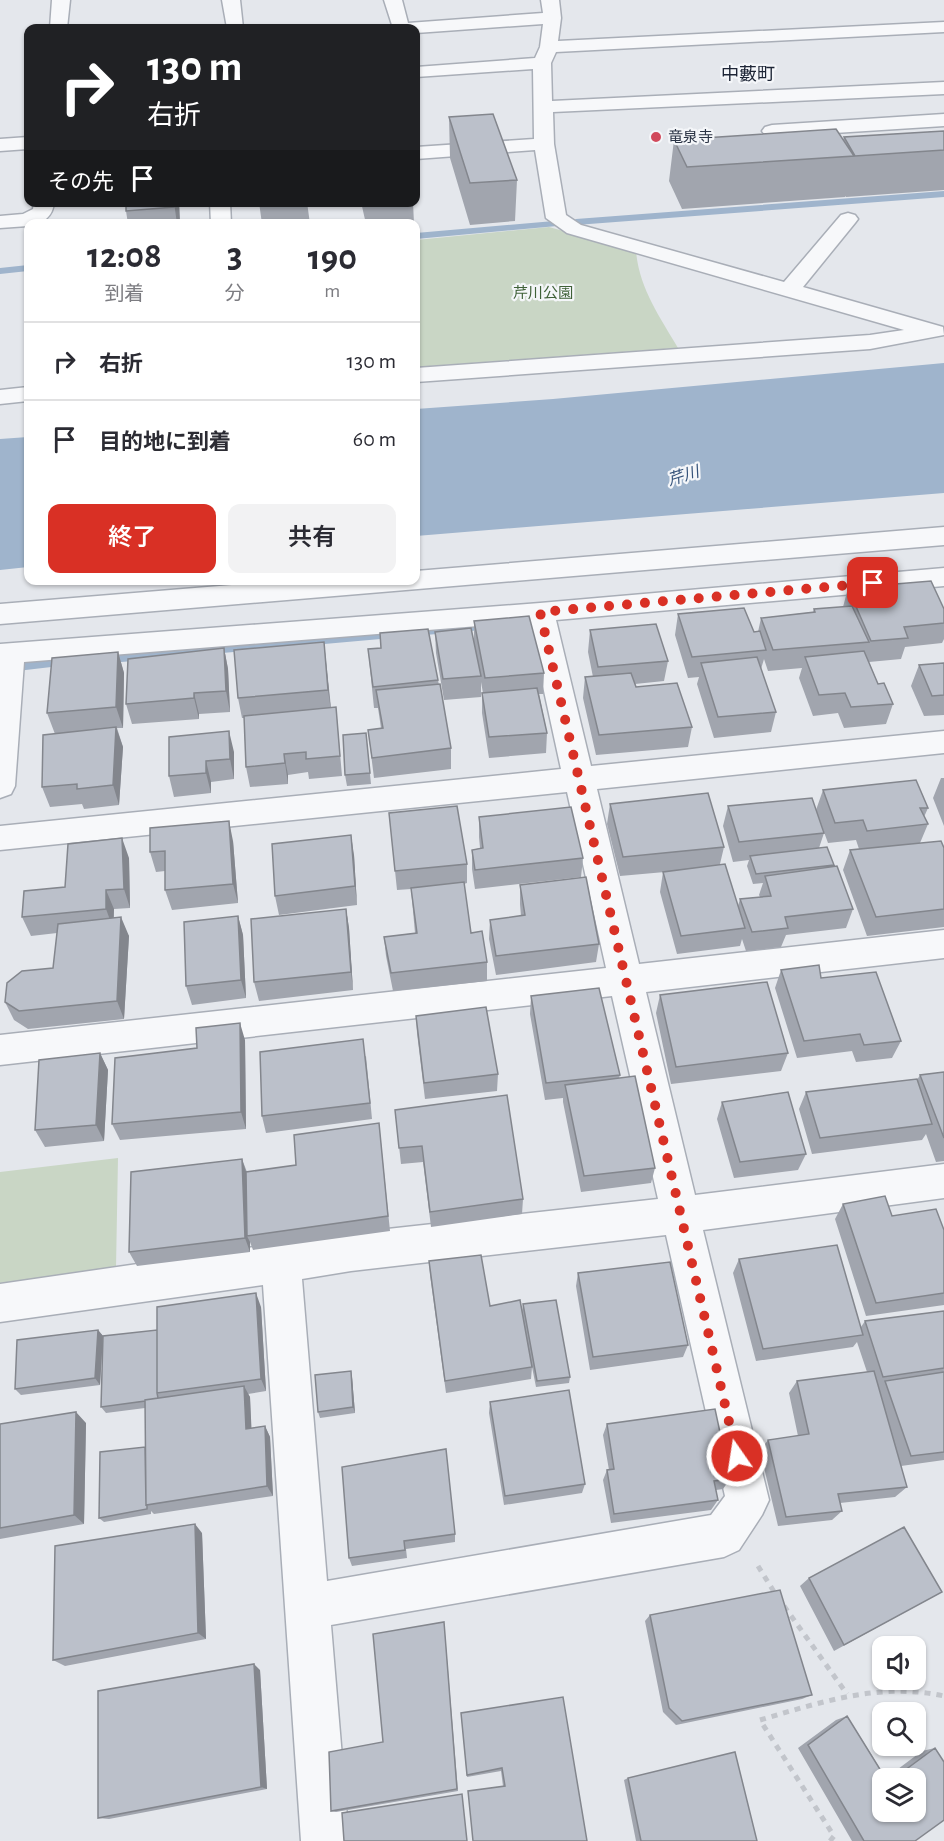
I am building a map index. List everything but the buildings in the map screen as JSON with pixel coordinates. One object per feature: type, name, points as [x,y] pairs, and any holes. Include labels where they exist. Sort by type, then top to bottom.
[{"type":"street","points":[[58,24],[61,0]]},
{"type":"street","points":[[231,0],[234,24]]},
{"type":"street","points":[[393,0],[399,24]]},
{"type":"street","points":[[420,26],[551,9],[543,107],[544,144],[556,218],[574,229],[939,332]]},
{"type":"street","points":[[420,71],[546,55],[944,27]]},
{"type":"street","points":[[543,107],[944,88]]},
{"type":"street","points":[[772,130],[944,120]]},
{"type":"street","points":[[0,145],[24,142]]},
{"type":"street","points":[[420,153],[544,144]]},
{"type":"street","points":[[29,219],[43,212],[44,207]]},
{"type":"street","points":[[789,291],[848,219]]},
{"type":"street","points":[[0,222],[24,220]]},
{"type":"street","points":[[420,375],[870,342],[939,332]]},
{"type":"street","points":[[0,399],[24,395]]},
{"type":"street","points":[[0,399],[24,399]]},
{"type":"street","points":[[420,580],[944,536]]},
{"type":"street","points":[[0,786],[7,661],[541,618],[944,577]]},
{"type":"street","points":[[0,614],[350,585]]},
{"type":"street","points":[[307,1607],[724,1535],[747,1500],[580,777],[541,618]]},
{"type":"street","points":[[0,838],[580,777],[944,742]]},
{"type":"street","points":[[0,1050],[944,944]]},
{"type":"street","points":[[0,1303],[281,1264],[351,1252],[680,1215],[944,1181]]},
{"type":"street","points":[[281,1264],[325,1841]]},
{"type":"path","points":[[724,1535],[749,1553],[785,1608],[847,1694]]},
{"type":"path","points":[[830,1841],[834,1836],[760,1720],[847,1694],[925,1689],[944,1696]]},
{"type":"green space","name":"芹川公園","points":[[549,227],[636,251],[646,290],[678,348],[420,367],[420,240]]},
{"type":"green space","points":[[118,1158],[116,1268],[0,1283],[0,1172]]},
{"type":"water","name":"芹川","points":[[944,363],[944,493],[420,536],[420,409],[553,399]]},
{"type":"water","points":[[24,437],[24,567],[0,570],[0,439]]},
{"type":"waterway","points":[[576,222],[944,194]]},
{"type":"waterway","points":[[420,236],[554,224]]},
{"type":"waterway","points":[[0,271],[24,268]]},
{"type":"waterway","points":[[99,659],[493,625]]},
{"type":"waterway","points":[[0,668],[72,661]]},
{"type":"place","name":"竜泉寺","points":[[656,137]]},
{"type":"district","name":"中藪町","points":[[748,74]]},
{"type":"route","points":[[737,1456],[540,612],[873,583]]}]
